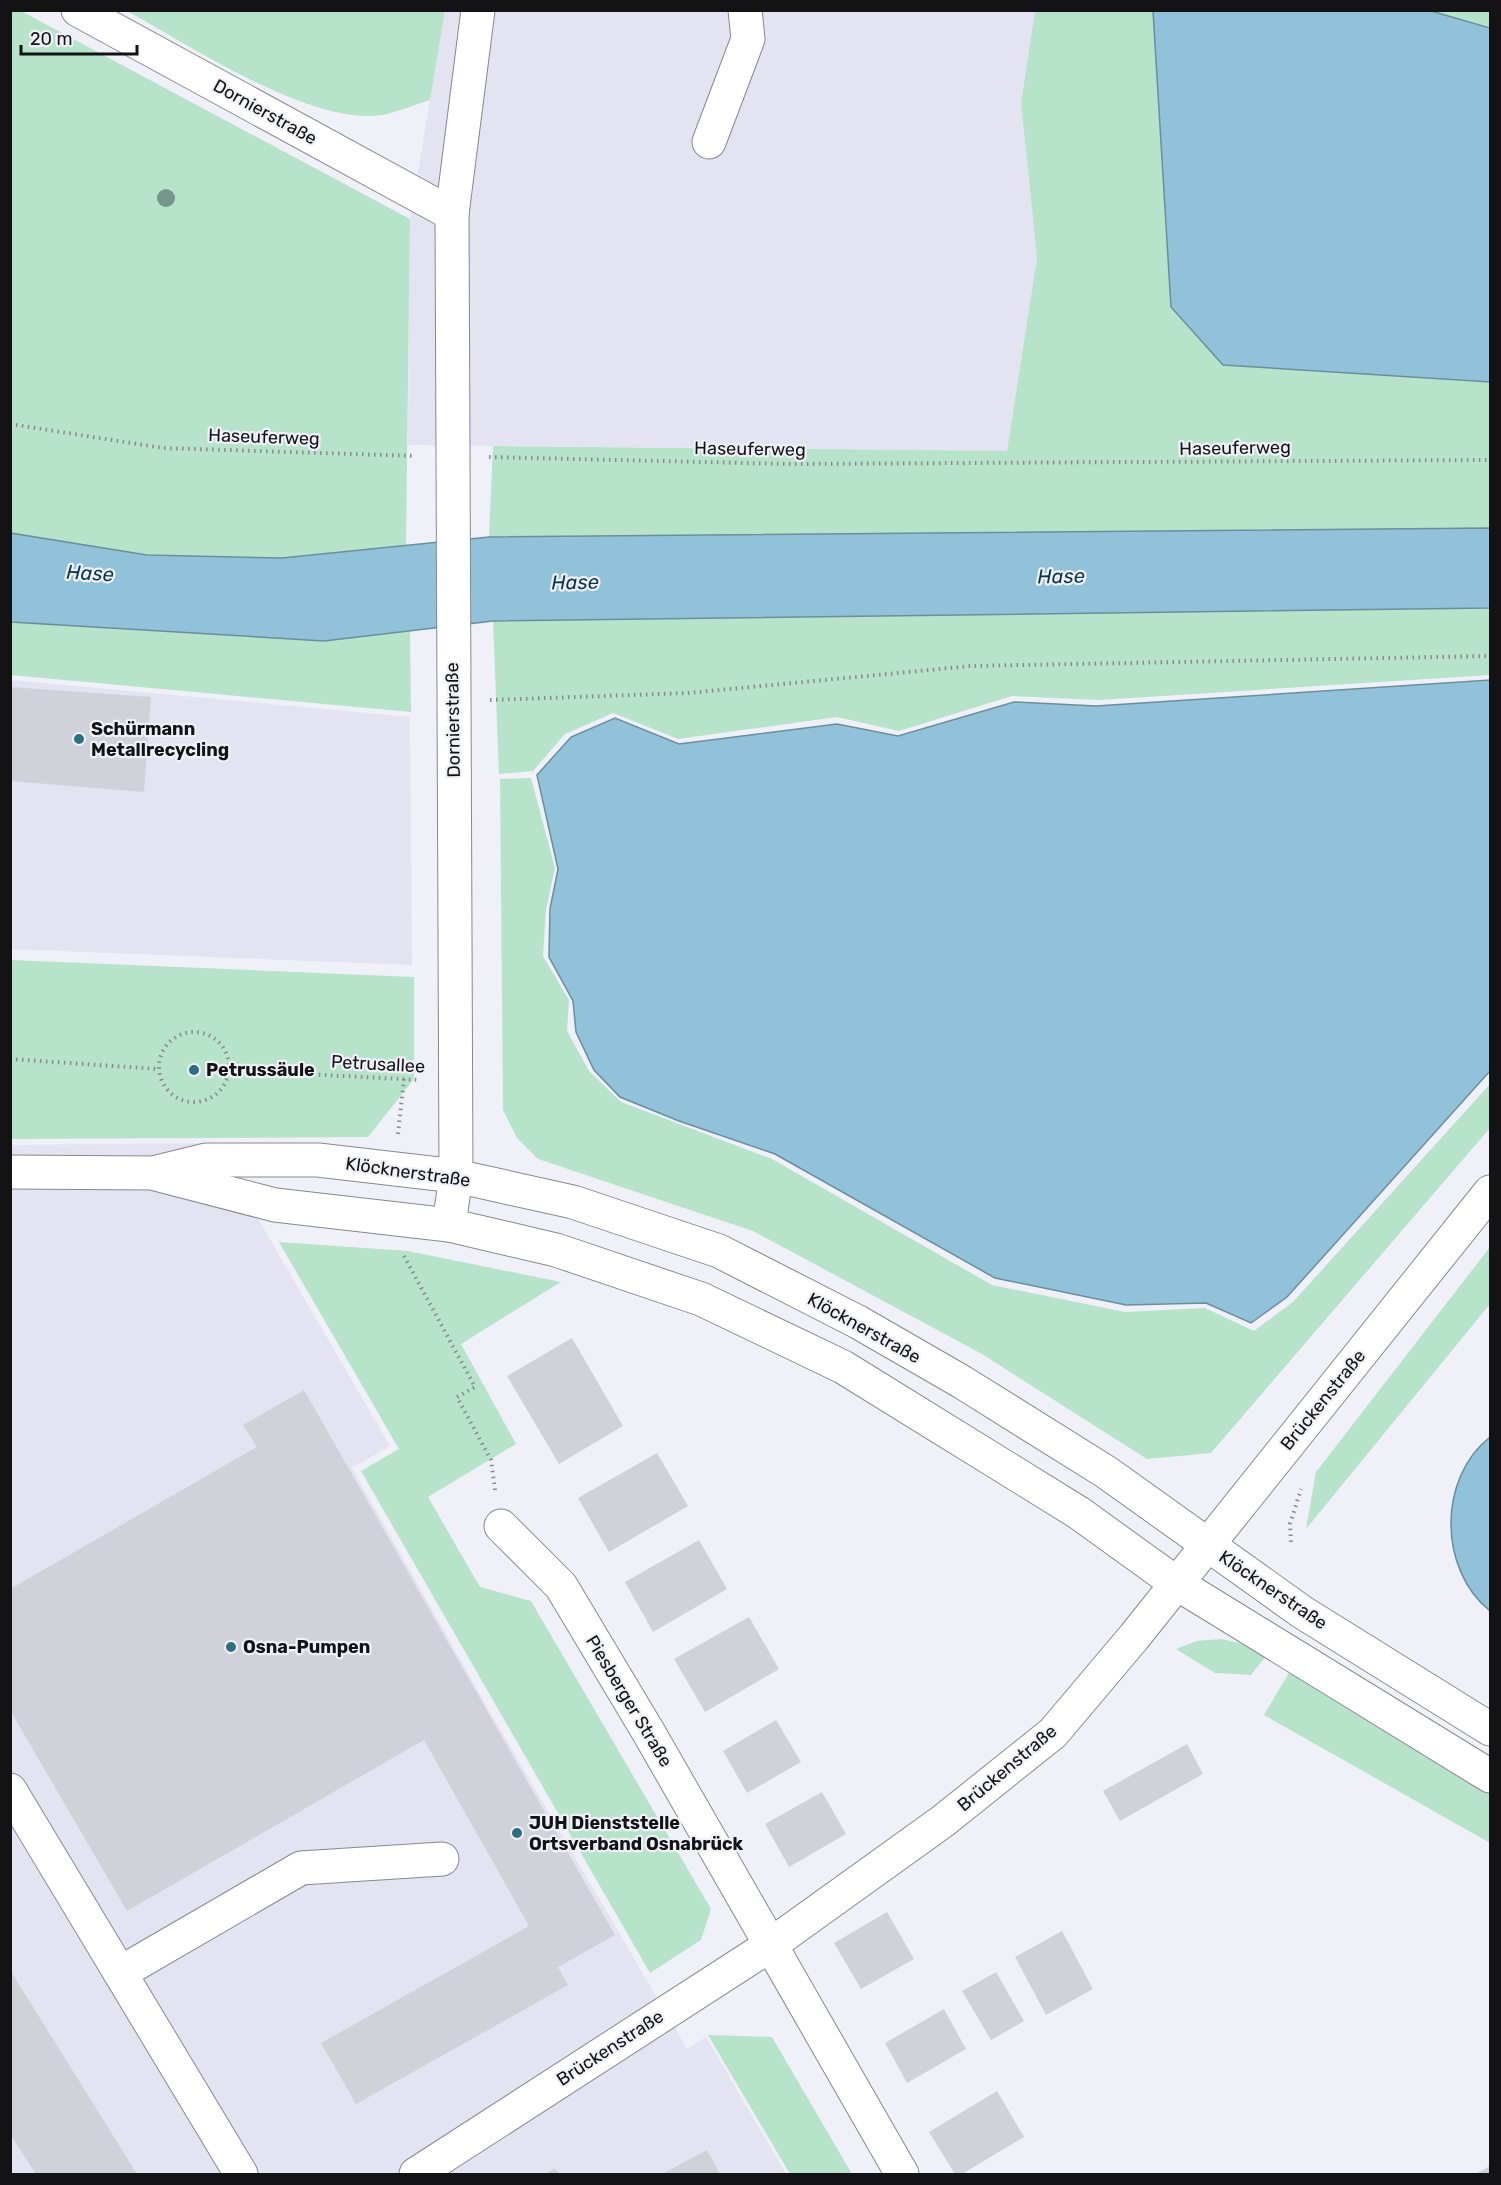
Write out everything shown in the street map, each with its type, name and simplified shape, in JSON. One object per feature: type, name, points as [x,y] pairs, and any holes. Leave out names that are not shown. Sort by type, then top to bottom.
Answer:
[{"type":"street","name":"Dornierstraße","points":[[78,10],[452,214]]},
{"type":"street","name":"Dornierstraße","points":[[449,1225],[456,1176],[456,914],[451,530],[452,214],[478,10]]},
{"type":"street","points":[[709,142],[748,39],[745,10]]},
{"type":"street","name":"Klöcknerstraße","points":[[10,1172],[152,1173],[207,1160],[318,1160],[456,1176],[573,1202],[719,1251],[858,1322],[962,1382],[1106,1472],[1302,1612],[1491,1729]]},
{"type":"street","name":"Klöcknerstraße","points":[[152,1173],[275,1205],[449,1225],[556,1250],[701,1299],[843,1367],[1079,1513],[1176,1583],[1491,1776]]},
{"type":"street","name":"Brückenstraße","points":[[416,2175],[769,1946],[943,1821],[1053,1732],[1491,1192]]},
{"type":"street","name":"Piesberger Straße","points":[[501,1526],[561,1586],[649,1733],[902,2175]]},
{"type":"street","points":[[10,1790],[241,2175]]},
{"type":"street","points":[[120,1973],[301,1868],[442,1859]]},
{"type":"path","name":"Haseuferweg","points":[[10,424],[163,448],[452,457],[789,464],[1491,460]]},
{"type":"path","points":[[453,702],[688,693],[971,666],[1491,656]]},
{"type":"path","points":[[188,1032],[207,1035],[222,1046],[227,1055],[229,1070],[225,1084],[214,1096],[189,1103],[171,1095],[160,1078],[158,1069],[162,1052],[168,1043],[188,1032]]},
{"type":"path","points":[[10,1059],[158,1069]]},
{"type":"path","name":"Petrusallee","points":[[229,1070],[455,1081]]},
{"type":"path","points":[[400,1250],[475,1387],[457,1397],[491,1460],[501,1526]]},
{"type":"shaded area","points":[[445,11],[1035,11],[1021,103],[1037,258],[1007,451],[408,445],[410,219]]},
{"type":"shaded area","points":[[11,680],[410,717],[412,965],[11,949]]},
{"type":"shaded area","points":[[214,1143],[390,1446],[352,1468],[486,1705],[687,2049],[706,2037],[786,2174],[11,2174],[10,1145]]},
{"type":"green space","points":[[10,11],[21,11],[410,219],[406,547],[282,558],[147,555],[11,533]]},
{"type":"green space","points":[[127,11],[445,11],[430,100],[382,115],[353,115],[321,108],[286,96],[251,80]]},
{"type":"green space","points":[[1035,11],[1490,11],[1490,528],[489,537],[493,446],[1007,451],[1037,258],[1021,103]]},
{"type":"green space","points":[[1490,608],[1490,675],[1100,700],[1012,696],[899,731],[837,717],[678,739],[613,713],[565,734],[533,771],[499,774],[493,621]]},
{"type":"green space","points":[[10,622],[324,641],[410,631],[411,712],[11,675]]},
{"type":"green space","points":[[531,778],[555,868],[546,910],[543,956],[569,1000],[567,1031],[589,1071],[621,1102],[772,1159],[992,1285],[1125,1312],[1205,1308],[1254,1331],[1293,1302],[1490,1084],[1490,1128],[1211,1453],[1147,1459],[982,1354],[753,1231],[538,1159],[517,1138],[503,1110],[500,779]]},
{"type":"green space","points":[[11,960],[414,977],[414,1079],[368,1137],[11,1139]]},
{"type":"green space","points":[[279,1242],[408,1251],[561,1282],[461,1344],[516,1444],[428,1497],[480,1587],[531,1601],[711,1909],[701,1940],[650,1973],[361,1471],[399,1449]]},
{"type":"green space","points":[[1490,1247],[1490,1304],[1306,1529],[1316,1472]]},
{"type":"green space","points":[[1221,1639],[1244,1644],[1266,1656],[1251,1675],[1215,1673],[1176,1649],[1197,1641]]},
{"type":"green space","points":[[1290,1671],[1490,1792],[1490,1843],[1264,1715]]},
{"type":"green space","points":[[708,2035],[772,2037],[852,2174],[790,2174]]},
{"type":"water","points":[[1153,11],[1431,11],[1490,28],[1490,382],[1223,365],[1171,307]]},
{"type":"water","name":"Hase","points":[[1490,528],[1490,608],[493,621],[324,641],[11,622],[10,533],[147,555],[282,558],[489,537]]},
{"type":"water","points":[[1490,680],[1490,1071],[1287,1297],[1251,1323],[1206,1303],[1126,1305],[995,1278],[775,1154],[679,1121],[620,1097],[594,1070],[576,1032],[573,1001],[549,957],[550,909],[558,869],[537,775],[571,737],[615,718],[679,744],[837,724],[898,736],[1014,702],[1096,706]]},
{"type":"water","points":[[1490,1437],[1490,1611],[1473,1593],[1461,1572],[1453,1548],[1451,1524],[1453,1499],[1461,1476],[1473,1455]]},
{"type":"building","name":"Schürmann Metallrecycling","points":[[10,687],[151,697],[144,792],[10,781]]},
{"type":"building","points":[[572,1338],[623,1426],[559,1464],[507,1376]]},
{"type":"building","name":"Osna-Pumpen","points":[[304,1390],[615,1935],[558,1967],[568,1985],[356,2104],[321,2043],[529,1926],[424,1740],[127,1911],[10,1710],[10,1589],[257,1447],[243,1425]]},
{"type":"building","points":[[657,1453],[688,1506],[609,1552],[578,1498]]},
{"type":"building","points":[[699,1540],[727,1589],[653,1632],[625,1582]]},
{"type":"building","points":[[749,1617],[779,1669],[705,1712],[674,1659]]},
{"type":"building","points":[[776,1720],[801,1762],[747,1793],[723,1751]]},
{"type":"building","points":[[1187,1744],[1203,1774],[1120,1821],[1103,1791]]},
{"type":"building","points":[[822,1792],[846,1834],[789,1867],[765,1824]]},
{"type":"building","points":[[887,1912],[914,1959],[861,1989],[834,1943]]},
{"type":"building","points":[[1062,1931],[1093,1989],[1046,2015],[1015,1957]]},
{"type":"building","points":[[10,1970],[137,2174],[36,2174],[10,2134]]},
{"type":"building","points":[[996,1972],[1024,2021],[991,2040],[962,1991]]},
{"type":"building","points":[[944,2009],[966,2049],[907,2083],[885,2043]]},
{"type":"building","points":[[997,2091],[1024,2137],[962,2174],[955,2174],[929,2132]]},
{"type":"building","points":[[707,2150],[720,2174],[662,2174]]},
{"type":"building","points":[[1490,2166],[1490,2174],[1475,2174]]},
{"type":"building","points":[[555,2168],[559,2174],[545,2174]]},
{"type":"place","name":"Schürmann Metallrecycling","points":[[79,739]]},
{"type":"place","name":"Petrussäule","points":[[194,1070]]},
{"type":"place","name":"Osna-Pumpen","points":[[231,1647]]},
{"type":"place","name":"JUH Dienststelle Ortsverband Osnabrück","points":[[517,1833]]}]
